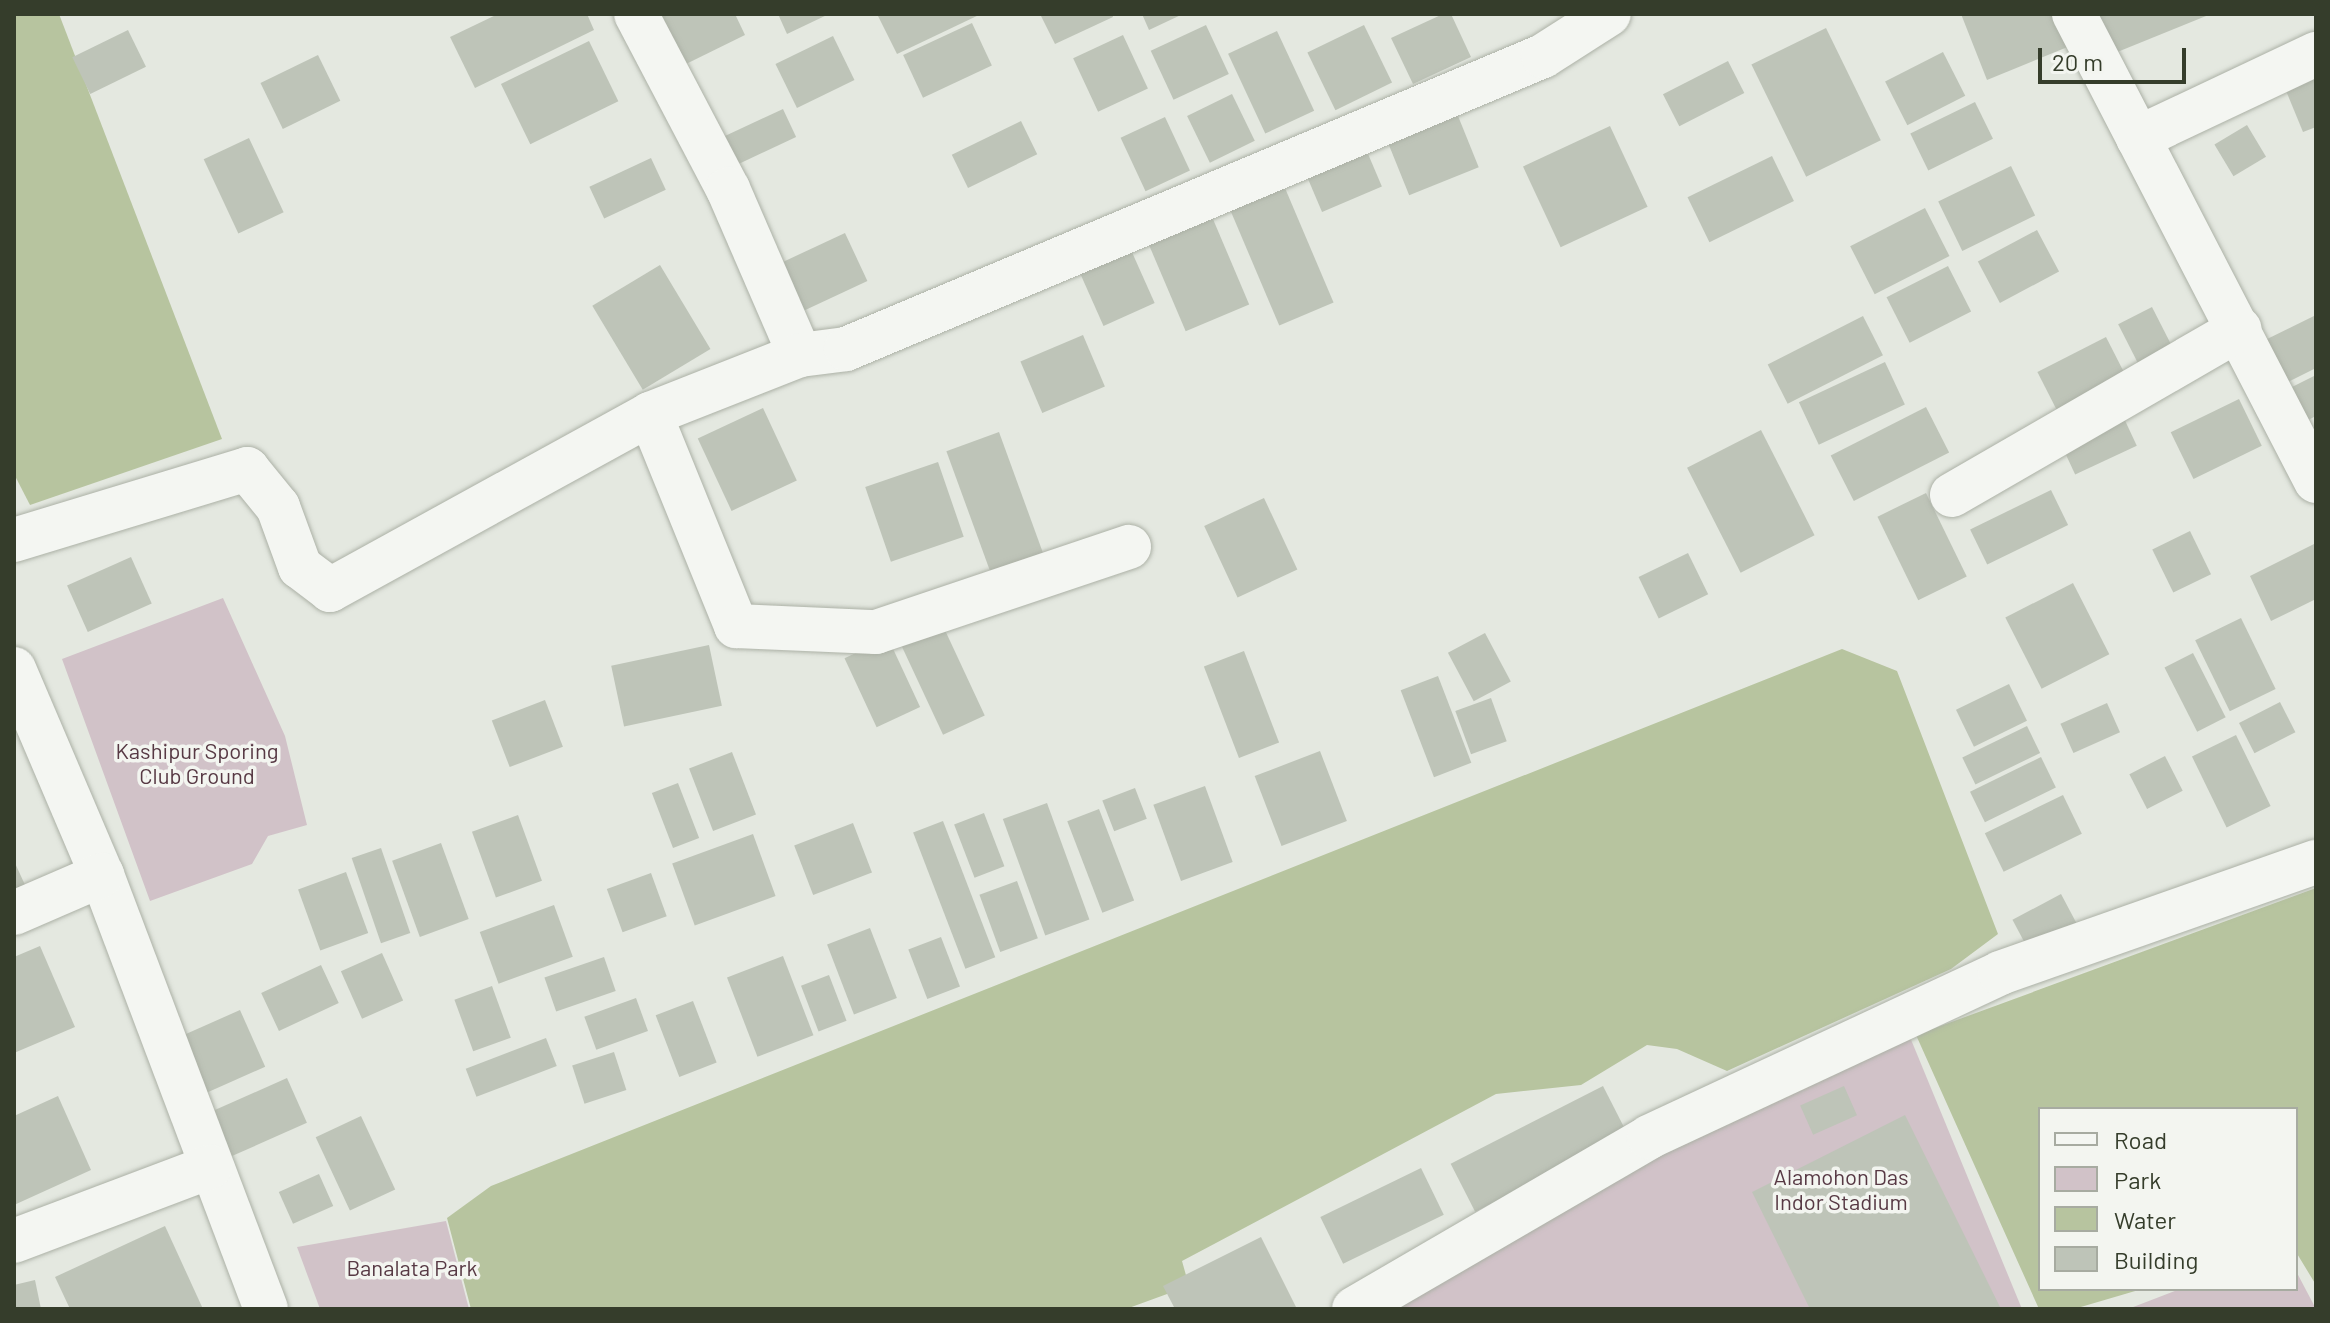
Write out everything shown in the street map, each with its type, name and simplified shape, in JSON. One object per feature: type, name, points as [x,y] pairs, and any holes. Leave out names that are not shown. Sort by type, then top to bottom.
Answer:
[{"type":"street","points":[[636,14],[728,189],[800,355]]},
{"type":"street","points":[[14,540],[247,469],[278,507],[300,567],[330,590],[650,414],[800,355],[846,349],[1528,62],[1609,14]]},
{"type":"street","points":[[2074,14],[2240,329],[2316,481]]},
{"type":"street","points":[[2138,138],[2316,54]]},
{"type":"street","points":[[1952,495],[2240,329]]},
{"type":"street","points":[[650,414],[736,626],[876,632],[1129,547]]},
{"type":"street","points":[[14,669],[102,875],[266,1309]]},
{"type":"street","points":[[1354,1309],[1649,1137],[2000,973],[2316,862]]},
{"type":"street","points":[[14,913],[102,875]]},
{"type":"street","points":[[14,1241],[210,1167]]},
{"type":"green space","name":"Kashipur Sporing Club Ground","points":[[223,598],[285,736],[307,825],[268,836],[252,864],[150,901],[62,659]]},
{"type":"green space","name":"Alamohon Das Indor Stadium","points":[[1905,1025],[2022,1309],[1374,1309]]},
{"type":"green space","name":"Banalata Park","points":[[446,1221],[469,1309],[320,1309],[297,1247]]},
{"type":"green space","points":[[2298,1275],[2316,1309],[2128,1309],[2175,1291],[2298,1291]]},
{"type":"water","points":[[14,14],[59,14],[222,439],[30,505],[14,474]]},
{"type":"water","points":[[1842,649],[1897,671],[1998,934],[1951,969],[1727,1071],[1677,1049],[1647,1045],[1581,1085],[1496,1094],[1182,1261],[1189,1286],[1126,1309],[471,1309],[447,1218],[491,1186]]},
{"type":"water","points":[[2316,888],[2316,1285],[2298,1255],[2298,1107],[2038,1107],[2038,1291],[2135,1291],[2074,1309],[2039,1309],[1916,1035]]},
{"type":"building","points":[[498,14],[587,14],[594,30],[475,88],[450,37]]},
{"type":"building","points":[[661,14],[735,14],[745,35],[686,64]]},
{"type":"building","points":[[778,14],[829,14],[787,34]]},
{"type":"building","points":[[877,14],[981,14],[897,54]]},
{"type":"building","points":[[1040,14],[1112,14],[1113,17],[1055,44]]},
{"type":"building","points":[[1142,14],[1183,14],[1149,30]]},
{"type":"building","points":[[1443,14],[1451,14],[1471,57],[1413,84],[1391,38]]},
{"type":"building","points":[[1961,14],[2057,14],[2070,46],[1987,80]]},
{"type":"building","points":[[2088,14],[2211,14],[2105,57]]},
{"type":"building","points":[[972,23],[992,66],[923,98],[903,55]]},
{"type":"building","points":[[1206,25],[1229,74],[1174,100],[1151,51]]},
{"type":"building","points":[[1364,25],[1392,83],[1335,110],[1307,53]]},
{"type":"building","points":[[1826,28],[1881,140],[1806,177],[1751,64]]},
{"type":"building","points":[[128,30],[146,67],[90,94],[72,57]]},
{"type":"building","points":[[1277,31],[1314,111],[1265,134],[1228,54]]},
{"type":"building","points":[[1123,35],[1148,88],[1098,112],[1073,58]]},
{"type":"building","points":[[833,36],[854,80],[797,108],[775,64]]},
{"type":"building","points":[[589,41],[618,101],[530,144],[501,84]]},
{"type":"building","points":[[1943,52],[1965,96],[1907,125],[1885,82]]},
{"type":"building","points":[[318,55],[340,101],[283,129],[260,83]]},
{"type":"building","points":[[1728,61],[1744,93],[1679,126],[1663,94]]},
{"type":"building","points":[[2316,66],[2316,127],[2303,132],[2282,81]]},
{"type":"building","points":[[1232,94],[1255,141],[1210,163],[1187,116]]},
{"type":"building","points":[[1975,102],[1993,139],[1928,170],[1910,134]]},
{"type":"building","points":[[1454,106],[1479,167],[1409,195],[1384,134]]},
{"type":"building","points":[[783,109],[796,137],[735,165],[722,137]]},
{"type":"building","points":[[1165,117],[1190,170],[1146,191],[1121,138]]},
{"type":"building","points":[[1021,121],[1037,154],[968,188],[952,155]]},
{"type":"building","points":[[2247,125],[2266,157],[2233,176],[2214,145]]},
{"type":"building","points":[[1610,126],[1648,207],[1561,247],[1523,167]]},
{"type":"building","points":[[1360,135],[1382,187],[1322,212],[1300,160]]},
{"type":"building","points":[[249,138],[284,212],[238,233],[204,159]]},
{"type":"building","points":[[1772,156],[1794,201],[1709,242],[1688,197]]},
{"type":"building","points":[[651,158],[666,190],[604,218],[589,187]]},
{"type":"building","points":[[2011,166],[2035,215],[1962,251],[1938,202]]},
{"type":"building","points":[[1282,181],[1334,303],[1279,326],[1228,204]]},
{"type":"building","points":[[1207,205],[1249,304],[1186,331],[1143,232]]},
{"type":"building","points":[[1925,208],[1950,256],[1875,294],[1850,246]]},
{"type":"building","points":[[2037,230],[2059,271],[2000,303],[1978,261]]},
{"type":"building","points":[[845,233],[867,281],[802,311],[780,263]]},
{"type":"building","points":[[1127,241],[1155,303],[1103,326],[1076,264]]},
{"type":"building","points":[[660,265],[710,349],[643,390],[592,306]]},
{"type":"building","points":[[1948,266],[1971,311],[1910,343],[1887,297]]},
{"type":"building","points":[[2152,307],[2173,348],[2139,365],[2118,324]]},
{"type":"building","points":[[2316,315],[2316,368],[2280,386],[2259,343]]},
{"type":"building","points":[[1863,316],[1883,355],[1788,404],[1768,365]]},
{"type":"building","points":[[1083,335],[1105,387],[1042,413],[1020,362]]},
{"type":"building","points":[[2106,337],[2128,380],[2059,415],[2037,372]]},
{"type":"building","points":[[1885,362],[1905,405],[1819,445],[1799,402]]},
{"type":"building","points":[[2316,375],[2316,416],[2294,427],[2278,394]]},
{"type":"building","points":[[2239,399],[2262,446],[2193,479],[2171,432]]},
{"type":"building","points":[[1926,407],[1949,452],[1854,501],[1831,456]]},
{"type":"building","points":[[763,408],[797,481],[732,511],[698,438]]},
{"type":"building","points":[[2122,414],[2137,446],[2075,474],[2060,443]]},
{"type":"building","points":[[1761,430],[1815,535],[1741,573],[1687,468]]},
{"type":"building","points":[[999,432],[1043,554],[991,573],[946,451]]},
{"type":"building","points":[[938,462],[964,537],[891,562],[865,487]]},
{"type":"building","points":[[2051,490],[2068,525],[1987,565],[1970,529]]},
{"type":"building","points":[[1926,493],[1967,577],[1918,600],[1877,517]]},
{"type":"building","points":[[1264,498],[1297,570],[1238,597],[1204,526]]},
{"type":"building","points":[[2190,531],[2211,574],[2173,593],[2152,549]]},
{"type":"building","points":[[2316,543],[2316,599],[2271,621],[2250,576]]},
{"type":"building","points":[[1688,553],[1708,594],[1659,618],[1639,577]]},
{"type":"building","points":[[131,557],[152,604],[88,632],[67,585]]},
{"type":"building","points":[[2073,583],[2109,654],[2042,689],[2005,618]]},
{"type":"building","points":[[937,613],[985,715],[943,735],[895,632]]},
{"type":"building","points":[[2241,618],[2276,689],[2230,711],[2195,640]]},
{"type":"building","points":[[1485,633],[1511,682],[1474,701],[1448,653]]},
{"type":"building","points":[[888,638],[920,707],[877,727],[844,658]]},
{"type":"building","points":[[709,645],[722,706],[624,726],[611,666]]},
{"type":"building","points":[[1244,651],[1279,742],[1239,758],[1204,666]]},
{"type":"building","points":[[2193,653],[2226,717],[2197,732],[2164,668]]},
{"type":"building","points":[[1438,676],[1471,763],[1434,777],[1401,690]]},
{"type":"building","points":[[2009,684],[2027,721],[1974,747],[1956,710]]},
{"type":"building","points":[[1491,698],[1507,741],[1471,754],[1455,711]]},
{"type":"building","points":[[545,700],[563,747],[510,767],[492,720]]},
{"type":"building","points":[[2280,702],[2295,732],[2254,753],[2239,723]]},
{"type":"building","points":[[2107,703],[2120,732],[2073,753],[2060,724]]},
{"type":"building","points":[[2027,726],[2040,753],[1975,785],[1962,758]]},
{"type":"building","points":[[2236,735],[2271,806],[2227,827],[2192,756]]},
{"type":"building","points":[[1320,751],[1347,821],[1282,846],[1255,776]]},
{"type":"building","points":[[732,752],[756,815],[713,831],[689,768]]},
{"type":"building","points":[[2165,756],[2183,791],[2147,809],[2129,774]]},
{"type":"building","points":[[2041,757],[2056,788],[1985,822],[1970,792]]},
{"type":"building","points":[[678,783],[699,838],[673,848],[652,793]]},
{"type":"building","points":[[1205,786],[1233,862],[1181,881],[1153,805]]},
{"type":"building","points":[[1135,788],[1147,819],[1114,831],[1102,801]]},
{"type":"building","points":[[2063,795],[2082,834],[2004,872],[1985,833]]},
{"type":"building","points":[[1047,803],[1089,920],[1045,936],[1003,819]]},
{"type":"building","points":[[1099,809],[1134,900],[1102,913],[1067,821]]},
{"type":"building","points":[[984,813],[1004,866],[975,878],[954,824]]},
{"type":"building","points":[[518,815],[542,881],[496,898],[472,832]]},
{"type":"building","points":[[943,821],[995,957],[965,969],[913,832]]},
{"type":"building","points":[[853,823],[872,872],[813,895],[794,846]]},
{"type":"building","points":[[753,834],[776,896],[695,925],[672,863]]},
{"type":"building","points":[[441,843],[469,919],[420,937],[392,861]]},
{"type":"building","points":[[381,848],[410,933],[381,943],[352,858]]},
{"type":"building","points":[[14,861],[26,887],[14,892]]},
{"type":"building","points":[[346,872],[368,933],[320,951],[298,889]]},
{"type":"building","points":[[651,873],[667,916],[623,932],[607,889]]},
{"type":"building","points":[[1017,881],[1038,938],[1000,952],[979,895]]},
{"type":"building","points":[[2061,894],[2078,926],[2029,952],[2012,920]]},
{"type":"building","points":[[554,905],[573,957],[499,984],[480,932]]},
{"type":"building","points":[[870,928],[897,998],[854,1015],[827,944]]},
{"type":"building","points":[[941,937],[960,986],[927,999],[908,950]]},
{"type":"building","points":[[40,946],[75,1027],[14,1053],[14,957]]},
{"type":"building","points":[[382,953],[403,1001],[362,1019],[341,971]]},
{"type":"building","points":[[783,956],[813,1035],[757,1057],[727,978]]},
{"type":"building","points":[[604,957],[616,991],[556,1012],[544,978]]},
{"type":"building","points":[[321,965],[339,1003],[279,1031],[261,993]]},
{"type":"building","points":[[829,975],[847,1021],[819,1031],[801,986]]},
{"type":"building","points":[[492,986],[511,1038],[473,1051],[454,1000]]},
{"type":"building","points":[[636,998],[648,1031],[596,1050],[584,1017]]},
{"type":"building","points":[[693,1001],[717,1063],[679,1077],[656,1015]]},
{"type":"building","points":[[240,1010],[265,1067],[190,1100],[165,1043]]},
{"type":"building","points":[[546,1038],[557,1066],[476,1097],[466,1069]]},
{"type":"building","points":[[614,1052],[626,1090],[585,1104],[572,1066]]},
{"type":"building","points":[[287,1078],[307,1123],[232,1156],[212,1111]]},
{"type":"building","points":[[1603,1086],[1628,1134],[1475,1212],[1451,1164]]},
{"type":"building","points":[[1844,1086],[1857,1115],[1813,1135],[1800,1106]]},
{"type":"building","points":[[58,1096],[91,1170],[14,1205],[14,1116]]},
{"type":"building","points":[[1905,1115],[2001,1309],[1810,1309],[1752,1192]]},
{"type":"building","points":[[361,1116],[395,1189],[350,1211],[316,1137]]},
{"type":"building","points":[[1421,1168],[1444,1215],[1343,1264],[1320,1217]]},
{"type":"building","points":[[319,1174],[333,1206],[293,1224],[279,1192]]},
{"type":"building","points":[[165,1226],[203,1309],[70,1309],[55,1277]]},
{"type":"building","points":[[1261,1237],[1296,1307],[1175,1309],[1163,1286]]},
{"type":"building","points":[[35,1280],[41,1309],[14,1309],[14,1285]]}]
